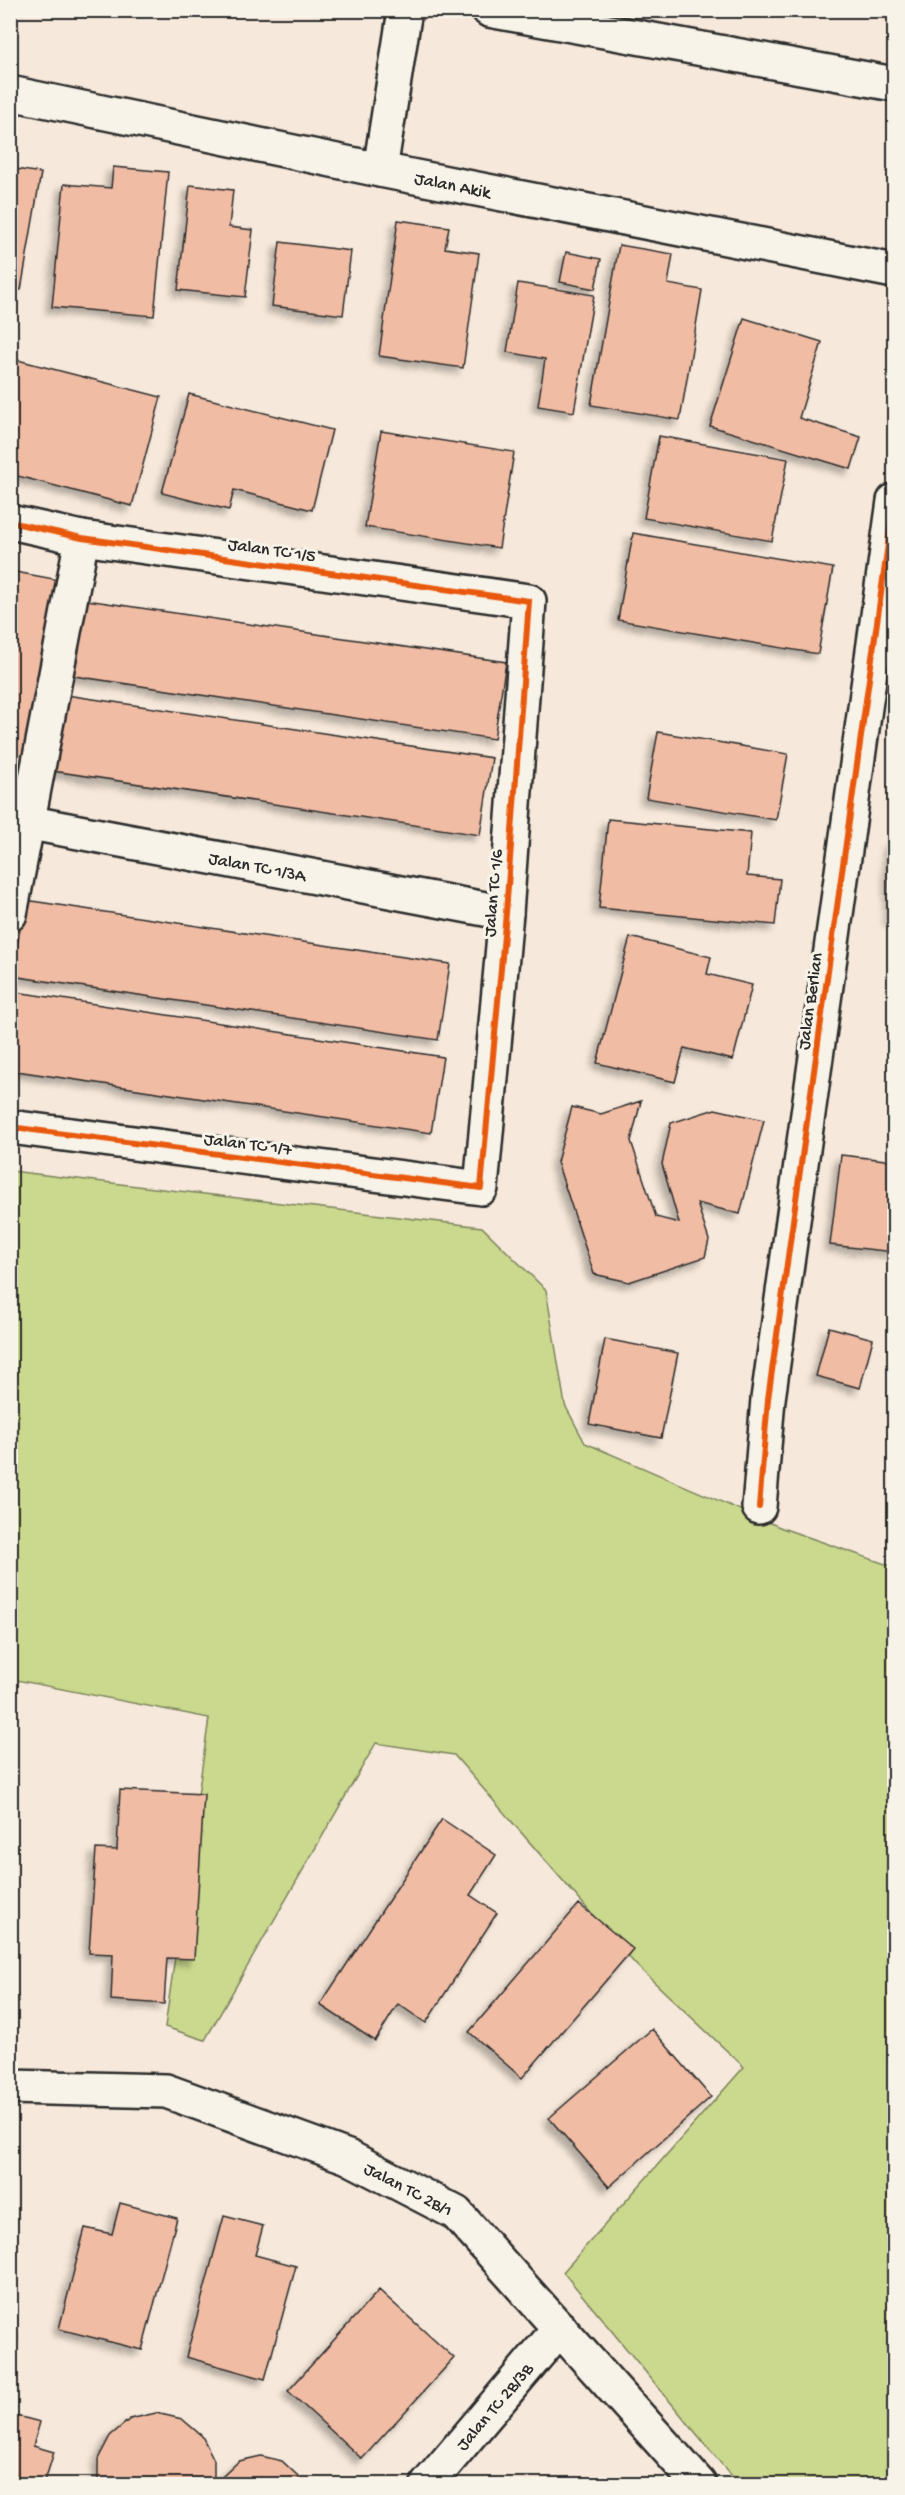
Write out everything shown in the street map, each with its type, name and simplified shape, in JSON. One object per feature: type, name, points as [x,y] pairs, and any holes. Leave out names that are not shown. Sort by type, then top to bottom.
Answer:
[{"type":"street","points":[[380,170],[405,10]]},
{"type":"street","points":[[489,10],[894,84]]},
{"type":"street","name":"Jalan Akik","points":[[10,93],[380,170],[894,271]]},
{"type":"street","name":"Jalan Berlian","points":[[759,1507],[768,1399],[894,501]]},
{"type":"street","name":"Jalan TC 1/5","points":[[10,522],[82,538],[530,601]]},
{"type":"street","points":[[10,914],[19,820],[82,538]]},
{"type":"street","name":"Jalan TC 1/6","points":[[481,1188],[506,912],[530,601]]},
{"type":"street","name":"Jalan TC 1/3A","points":[[19,820],[506,912]]},
{"type":"street","name":"Jalan TC 1/7","points":[[10,1128],[481,1188]]},
{"type":"street","name":"Jalan TC 2B/1","points":[[10,2087],[166,2091],[348,2157],[456,2213],[699,2484]]},
{"type":"street","name":"Jalan TC 2B/3B","points":[[428,2484],[560,2328]]},
{"type":"green space","points":[[11,1171],[482,1227],[546,1290],[565,1405],[585,1443],[782,1528],[894,1567],[894,2484],[738,2484],[563,2272],[744,2067],[636,1965],[454,1755],[376,1743],[205,2040],[165,2027],[209,1718],[11,1679]]},
{"type":"building","points":[[113,167],[168,172],[154,316],[52,307],[64,184],[111,188]]},
{"type":"building","points":[[10,168],[41,173],[21,290],[10,288]]},
{"type":"building","points":[[190,185],[233,190],[229,227],[253,230],[245,297],[178,290]]},
{"type":"building","points":[[398,220],[449,227],[445,248],[479,253],[463,368],[379,356]]},
{"type":"building","points":[[280,242],[351,251],[343,315],[272,306]]},
{"type":"building","points":[[619,245],[673,254],[668,284],[702,290],[680,420],[591,405]]},
{"type":"building","points":[[566,252],[601,259],[595,289],[560,282]]},
{"type":"building","points":[[518,283],[594,295],[574,412],[538,406],[545,359],[507,352]]},
{"type":"building","points":[[744,318],[822,342],[799,418],[861,437],[851,469],[710,426]]},
{"type":"building","points":[[10,358],[161,397],[132,506],[10,474]]},
{"type":"building","points":[[189,394],[332,430],[312,510],[234,490],[229,510],[162,493]]},
{"type":"building","points":[[381,431],[514,452],[499,548],[365,527]]},
{"type":"building","points":[[659,436],[788,459],[772,541],[644,518]]},
{"type":"building","points":[[633,533],[833,568],[818,654],[618,620]]},
{"type":"building","points":[[10,571],[65,581],[27,768],[10,765]]},
{"type":"building","points":[[80,599],[506,662],[494,739],[68,675]]},
{"type":"building","points":[[66,695],[492,758],[480,835],[53,771]]},
{"type":"building","points":[[658,732],[788,754],[776,820],[646,798]]},
{"type":"building","points":[[608,819],[751,833],[747,876],[780,879],[775,925],[599,908]]},
{"type":"building","points":[[894,842],[894,919],[890,920],[889,843]]},
{"type":"building","points":[[25,900],[450,964],[438,1040],[12,976]]},
{"type":"building","points":[[630,937],[711,957],[707,974],[752,985],[733,1060],[684,1048],[675,1082],[597,1063]]},
{"type":"building","points":[[16,992],[443,1057],[431,1133],[10,1070],[10,1030]]},
{"type":"building","points":[[641,1101],[631,1141],[656,1217],[679,1223],[662,1164],[671,1123],[715,1109],[764,1120],[740,1214],[697,1203],[709,1240],[705,1257],[629,1282],[594,1274],[557,1162],[572,1107],[601,1114]]},
{"type":"building","points":[[841,1155],[894,1161],[894,1252],[830,1245]]},
{"type":"building","points":[[829,1327],[873,1339],[860,1388],[816,1376]]},
{"type":"building","points":[[605,1339],[678,1353],[661,1438],[589,1424]]},
{"type":"building","points":[[120,1790],[204,1794],[194,1959],[167,1958],[164,2004],[111,2000],[113,1954],[89,1953],[96,1849],[117,1850]]},
{"type":"building","points":[[442,1819],[496,1855],[470,1895],[497,1913],[426,2023],[398,2004],[375,2041],[320,2005]]},
{"type":"building","points":[[579,1904],[633,1949],[522,2078],[469,2032]]},
{"type":"building","points":[[652,2029],[711,2097],[609,2187],[549,2118]]},
{"type":"building","points":[[120,2203],[177,2218],[142,2350],[59,2329],[85,2228],[112,2234]]},
{"type":"building","points":[[11,2208],[18,2341],[10,2341]]},
{"type":"building","points":[[224,2216],[263,2226],[255,2255],[296,2266],[265,2379],[186,2357]]},
{"type":"building","points":[[379,2290],[454,2358],[362,2459],[288,2391]]},
{"type":"building","points":[[156,2413],[182,2419],[202,2436],[214,2460],[214,2484],[98,2484],[98,2459],[110,2436],[130,2419]]},
{"type":"building","points":[[10,2414],[40,2422],[33,2446],[54,2452],[44,2484],[10,2484]]},
{"type":"building","points":[[261,2456],[282,2461],[298,2476],[301,2484],[219,2484],[223,2476],[239,2461]]},
{"type":"cycle path","points":[[759,1507],[768,1399],[894,501]]},
{"type":"cycle path","points":[[10,522],[82,538],[529,601],[506,913],[481,1188],[10,1127]]}]
